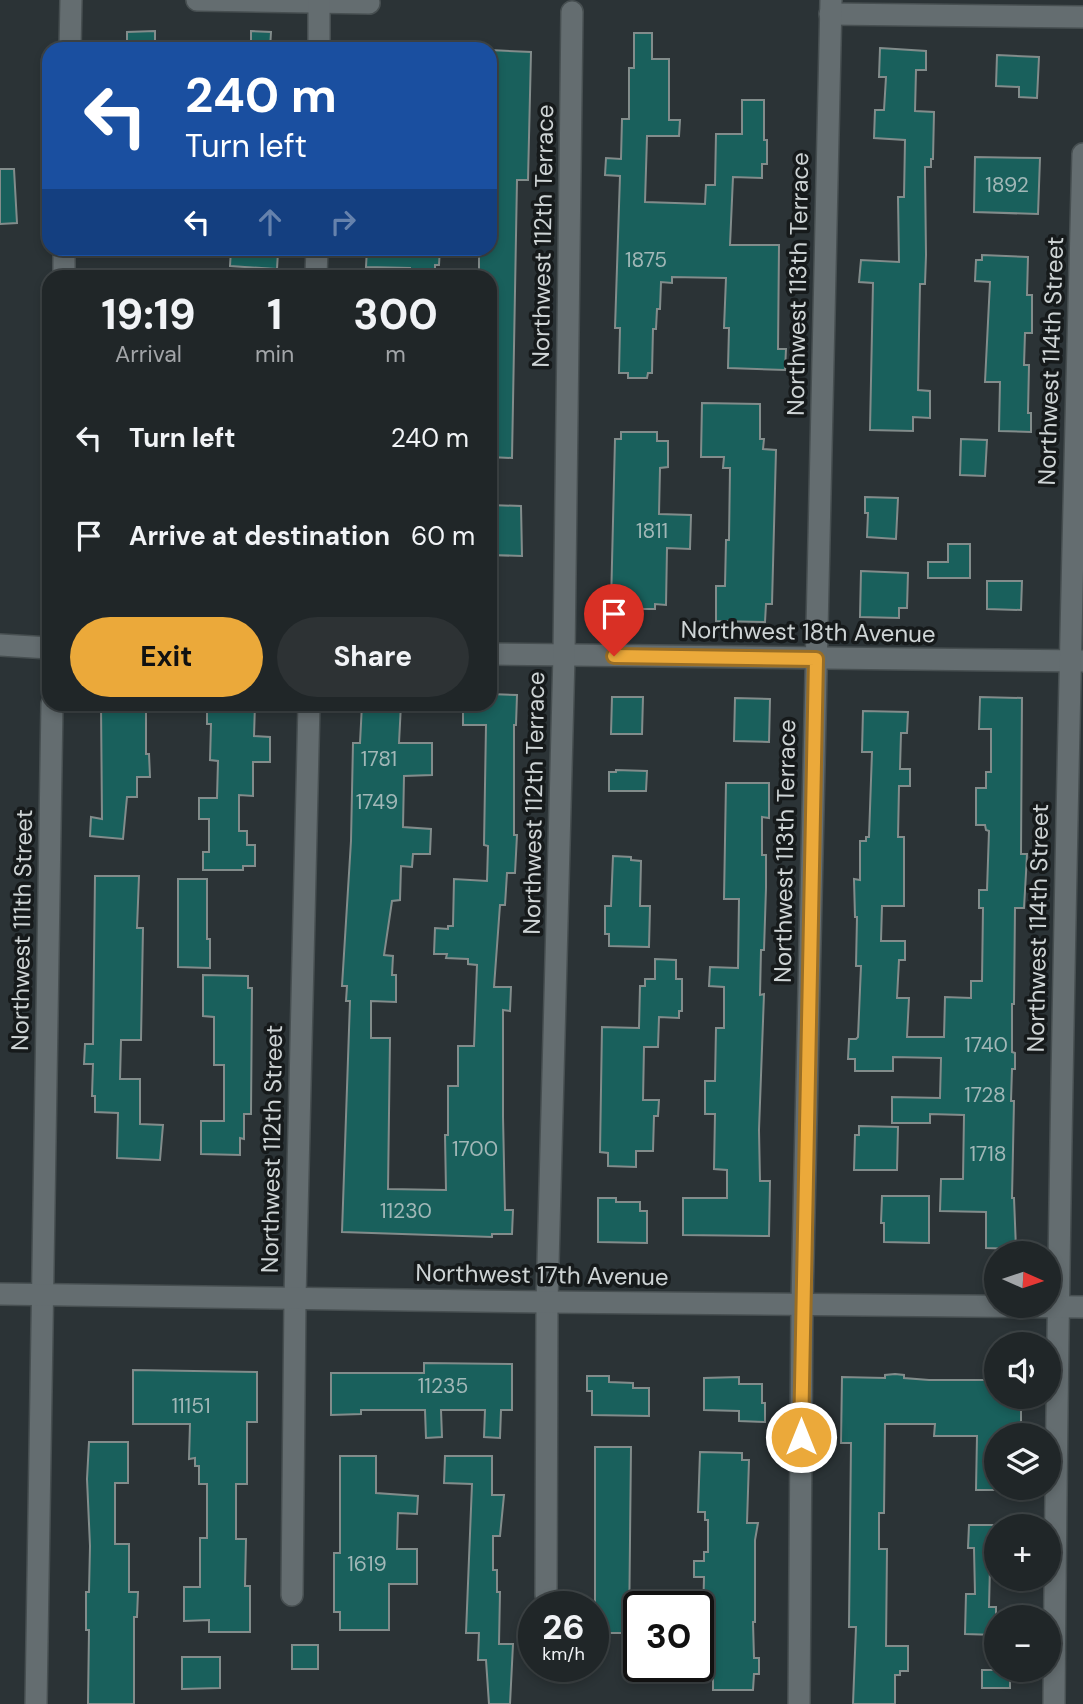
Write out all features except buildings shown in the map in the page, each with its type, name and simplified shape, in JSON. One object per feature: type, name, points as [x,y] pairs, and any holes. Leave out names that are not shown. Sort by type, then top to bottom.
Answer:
[{"type":"street","points":[[70,42],[71,0]]},
{"type":"street","points":[[197,0],[369,3]]},
{"type":"street","points":[[319,3],[319,42]]},
{"type":"street","points":[[830,7],[1083,17]]},
{"type":"street","name":"Northwest 113th Terrace","points":[[799,1704],[802,1304],[830,7]]},
{"type":"street","name":"Northwest 112th Terrace","points":[[546,1591],[547,1302],[564,655],[572,12]]},
{"type":"street","name":"Northwest 114th Street","points":[[1059,1241],[1076,661],[1083,154]]},
{"type":"street","points":[[0,645],[42,648]]},
{"type":"street","name":"Northwest 18th Avenue","points":[[497,654],[1076,661]]},
{"type":"street","name":"Northwest 111th Street","points":[[36,1704],[52,711]]},
{"type":"street","name":"Northwest 112th Street","points":[[292,1595],[295,1298],[309,711]]},
{"type":"street","name":"Northwest 17th Avenue","points":[[0,1294],[984,1305]]},
{"type":"street","name":"Northwest 17th Avenue","points":[[1061,1306],[1083,1307]]},
{"type":"street","name":"Northwest 114th Street","points":[[1054,1704],[1057,1318]]},
{"type":"route","points":[[614,656],[816,659],[801,1437]]}]
